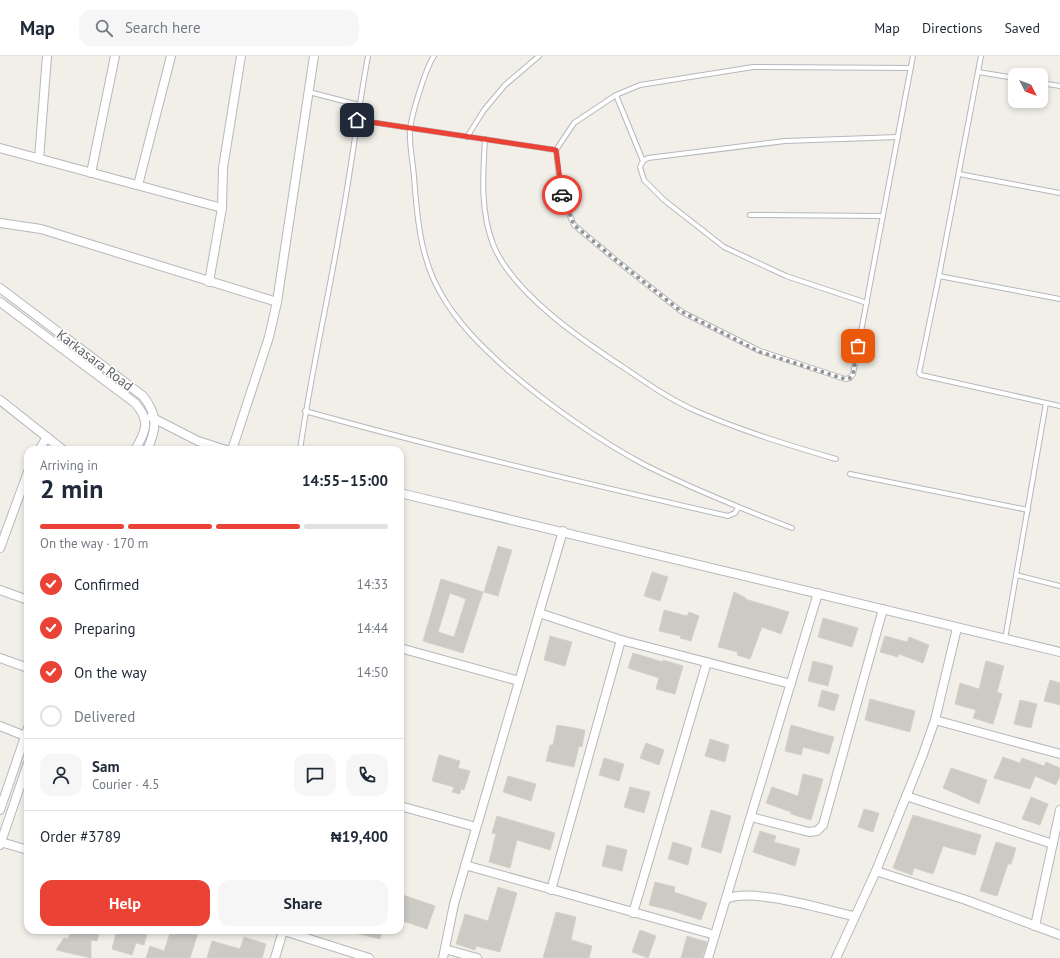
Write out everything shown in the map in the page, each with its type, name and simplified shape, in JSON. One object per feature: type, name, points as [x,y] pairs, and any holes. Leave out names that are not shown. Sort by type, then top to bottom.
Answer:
[{"type":"street","points":[[39,159],[47,56]]},
{"type":"street","points":[[91,173],[115,56]]},
{"type":"street","points":[[138,185],[171,56]]},
{"type":"street","points":[[209,282],[222,208],[223,168],[242,56]]},
{"type":"street","points":[[233,446],[269,337],[277,302],[314,56]]},
{"type":"street","points":[[0,148],[222,208]]},
{"type":"street","points":[[0,223],[41,229],[277,302]]},
{"type":"street","name":"Karkasara Road","points":[[0,288],[143,396],[150,406],[154,418],[153,438],[148,446]]},
{"type":"street","points":[[1,304],[9,295]]},
{"type":"street","name":"Karkasara Road","points":[[1,304],[135,403],[143,413]]},
{"type":"street","points":[[0,400],[58,446]]},
{"type":"street","points":[[143,413],[198,441],[214,446]]},
{"type":"street","points":[[137,446],[143,435],[145,427],[143,413]]},
{"type":"street","points":[[42,446],[47,438]]},
{"type":"street","points":[[0,548],[24,483]]},
{"type":"street","points":[[404,494],[563,531],[1060,652]]},
{"type":"street","points":[[443,958],[454,904],[563,531]]},
{"type":"street","points":[[0,590],[24,599]]},
{"type":"street","points":[[708,958],[818,593]]},
{"type":"street","points":[[751,817],[809,832],[817,831],[823,825],[883,609]]},
{"type":"street","points":[[539,614],[621,640],[791,684]]},
{"type":"street","points":[[836,958],[876,871],[935,720],[957,628]]},
{"type":"street","points":[[551,890],[621,640]]},
{"type":"street","points":[[404,649],[519,681]]},
{"type":"street","points":[[0,658],[24,667]]},
{"type":"street","points":[[633,913],[707,662]]},
{"type":"street","points":[[935,720],[1060,754]]},
{"type":"street","points":[[0,726],[24,731]]},
{"type":"street","points":[[0,810],[24,741]]},
{"type":"street","points":[[24,775],[1,843],[24,849]]},
{"type":"street","points":[[906,796],[1053,844]]},
{"type":"street","points":[[404,807],[476,827]]},
{"type":"street","points":[[1035,926],[1060,810]]},
{"type":"street","points":[[465,865],[715,935]]},
{"type":"street","points":[[876,871],[966,900],[1060,936]]},
{"type":"street","points":[[726,899],[739,895],[765,897],[854,916]]},
{"type":"street","points":[[275,958],[281,934]]},
{"type":"street","points":[[294,934],[369,958]]},
{"type":"street","points":[[445,949],[477,958]]},
{"type":"lane","points":[[301,446],[343,216],[359,105],[368,56]]},
{"type":"lane","points":[[434,56],[429,63],[422,84],[410,129],[417,218],[426,259],[439,291],[454,313],[471,335],[528,388],[582,426],[645,464],[738,508],[792,528]]},
{"type":"lane","points":[[467,137],[484,110],[505,85],[539,56]]},
{"type":"lane","points":[[911,68],[753,67],[640,85],[616,95],[574,123],[556,150],[561,195],[574,225],[682,312],[760,352],[845,379],[850,378],[853,374],[867,303],[911,68],[913,56]]},
{"type":"lane","points":[[981,56],[919,373],[921,375],[1060,406]]},
{"type":"lane","points":[[978,72],[1008,77]]},
{"type":"lane","points":[[1048,84],[1060,86]]},
{"type":"lane","points":[[309,92],[359,105]]},
{"type":"lane","points":[[616,95],[643,161]]},
{"type":"lane","points":[[357,120],[556,150]]},
{"type":"lane","points":[[867,303],[786,276],[713,240],[664,200],[644,180],[640,167],[643,161],[648,158],[785,141],[898,136]]},
{"type":"lane","points":[[485,139],[482,190],[485,216],[493,244],[508,271],[553,318],[602,354],[650,385],[694,410],[754,435],[836,459]]},
{"type":"lane","points":[[959,174],[1060,193]]},
{"type":"lane","points":[[750,215],[883,216]]},
{"type":"lane","points":[[939,276],[1060,299]]},
{"type":"lane","points":[[1005,639],[1046,403]]},
{"type":"lane","points":[[306,411],[580,482],[728,516],[735,513],[738,508]]},
{"type":"lane","points":[[850,474],[1028,510]]},
{"type":"lane","points":[[1016,576],[1060,586]]},
{"type":"building","points":[[498,546],[512,550],[498,596],[484,592]]},
{"type":"building","points":[[652,572],[668,577],[660,601],[644,596]]},
{"type":"building","points":[[441,579],[483,592],[463,653],[423,641]],"holes":[[[450,593],[466,599],[454,637],[438,632]]]},
{"type":"building","points":[[734,592],[746,598],[745,599],[789,612],[781,634],[762,627],[750,659],[737,655],[738,652],[718,647]]},
{"type":"building","points":[[664,610],[687,616],[689,612],[699,616],[691,641],[680,638],[681,636],[659,631]]},
{"type":"building","points":[[823,618],[858,628],[852,647],[818,637]]},
{"type":"building","points":[[550,636],[572,642],[565,666],[544,660]]},
{"type":"building","points":[[885,636],[907,642],[909,637],[929,645],[923,663],[899,654],[898,657],[880,652]]},
{"type":"building","points":[[633,653],[683,666],[675,694],[656,689],[659,678],[628,668]]},
{"type":"building","points":[[813,661],[833,666],[828,686],[808,681]]},
{"type":"building","points":[[986,661],[1004,666],[997,692],[1002,694],[993,724],[973,718],[976,710],[955,704],[960,683],[979,689]]},
{"type":"building","points":[[1050,680],[1060,683],[1060,705],[1044,701]]},
{"type":"building","points":[[822,690],[839,695],[834,711],[818,706]]},
{"type":"building","points":[[870,699],[915,711],[910,732],[865,720]]},
{"type":"building","points":[[1020,700],[1037,704],[1031,728],[1014,724]]},
{"type":"building","points":[[557,725],[585,730],[582,747],[579,746],[574,767],[546,761],[550,745],[553,745]]},
{"type":"building","points":[[791,725],[834,737],[829,754],[803,747],[801,755],[785,751]]},
{"type":"building","points":[[710,739],[729,745],[725,762],[705,756]]},
{"type":"building","points":[[646,743],[664,750],[659,765],[640,758]]},
{"type":"building","points":[[439,755],[460,761],[458,768],[470,771],[464,790],[461,789],[460,794],[452,792],[454,787],[432,781]]},
{"type":"building","points":[[1003,757],[1020,763],[1022,758],[1044,766],[1046,762],[1060,768],[1060,776],[1056,785],[1035,776],[1030,789],[994,778]]},
{"type":"building","points":[[604,758],[624,764],[619,781],[599,775]]},
{"type":"building","points":[[951,768],[987,780],[979,804],[943,788]]},
{"type":"building","points":[[803,774],[823,779],[811,820],[791,814],[791,812],[766,803],[772,787],[798,796]]},
{"type":"building","points":[[508,776],[536,784],[531,801],[503,792]]},
{"type":"building","points":[[630,787],[650,792],[644,813],[624,807]]},
{"type":"building","points":[[1031,797],[1048,804],[1040,825],[1022,819]]},
{"type":"building","points":[[864,809],[879,813],[873,832],[858,827]]},
{"type":"building","points":[[711,810],[731,816],[721,853],[701,847]]},
{"type":"building","points":[[913,815],[981,835],[975,855],[943,846],[933,874],[914,868],[912,875],[893,868]]},
{"type":"building","points":[[497,816],[555,833],[550,850],[517,840],[510,868],[489,862],[496,834],[492,833]]},
{"type":"building","points":[[760,831],[776,836],[774,842],[800,849],[795,866],[753,852]]},
{"type":"building","points":[[673,842],[692,848],[688,865],[668,859]]},
{"type":"building","points":[[996,842],[1016,848],[1011,864],[1008,864],[997,896],[980,891]]},
{"type":"building","points":[[607,845],[627,850],[622,871],[602,866]]},
{"type":"building","points":[[655,882],[675,887],[674,892],[707,903],[701,920],[649,905]]},
{"type":"building","points":[[498,887],[517,893],[500,952],[476,946],[475,950],[456,944],[465,914],[488,921]]},
{"type":"building","points":[[404,895],[435,906],[427,929],[404,921]]},
{"type":"building","points":[[556,912],[576,917],[571,940],[592,946],[589,958],[543,958]]},
{"type":"building","points":[[640,930],[656,936],[648,958],[632,952]]},
{"type":"building","points":[[70,934],[99,934],[97,941],[91,940],[91,958],[56,950],[64,938],[68,939]]},
{"type":"building","points":[[116,934],[147,934],[144,945],[136,943],[132,955],[112,949]]},
{"type":"building","points":[[170,934],[198,934],[190,958],[146,958],[150,946],[164,951]]},
{"type":"building","points":[[359,934],[382,934],[380,939]]},
{"type":"building","points":[[687,936],[707,942],[702,958],[681,958]]},
{"type":"building","points":[[244,937],[266,944],[262,958],[207,958],[212,941],[240,949]]},
{"type":"way so far","points":[[562,195],[574,225],[616,260],[682,312],[760,352],[845,379],[850,378],[853,374],[858,346]]},
{"type":"route","points":[[357,120],[556,150],[562,195]]}]
